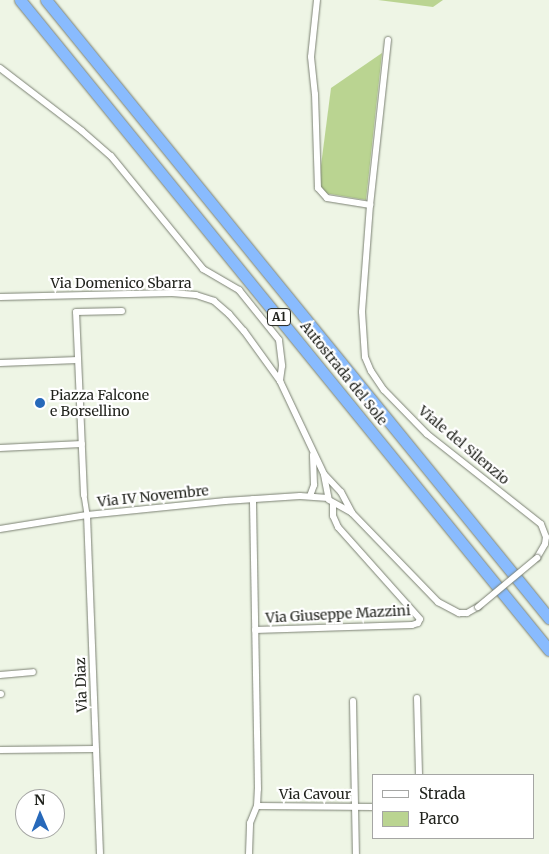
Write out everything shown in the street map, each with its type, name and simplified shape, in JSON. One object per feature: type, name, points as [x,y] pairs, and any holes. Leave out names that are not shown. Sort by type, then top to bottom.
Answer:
[{"type":"highway","name":"Autostrada del Sole","points":[[20,0],[549,651]]},
{"type":"highway","name":"Autostrada del Sole","points":[[46,0],[549,618]]},
{"type":"street","points":[[317,0],[311,57],[315,94],[318,188],[327,198],[370,205]]},
{"type":"street","name":"Viale del Silenzio","points":[[339,492],[352,512],[438,602],[459,613],[467,613],[478,607],[537,558],[546,544],[546,537],[541,524],[427,434],[384,390],[371,370],[362,343],[362,312],[370,205],[388,40]]},
{"type":"street","points":[[0,68],[82,130],[111,156],[203,269],[239,290],[279,340],[282,366],[280,381]]},
{"type":"street","name":"Via Domenico Sbarra","points":[[0,297],[172,293],[196,295],[214,301],[229,314],[280,381],[324,474],[331,500]]},
{"type":"street","points":[[87,515],[84,496],[76,312],[122,311]]},
{"type":"street","points":[[0,363],[78,360]]},
{"type":"street","points":[[0,448],[82,444]]},
{"type":"street","points":[[310,496],[315,476],[313,450]]},
{"type":"street","name":"Via Domenico Sbarra","points":[[324,474],[339,492]]},
{"type":"street","points":[[330,490],[339,492],[339,501],[331,500],[330,490]]},
{"type":"street","name":"Via IV Novembre","points":[[0,528],[87,515],[253,499],[310,496],[331,500]]},
{"type":"street","name":"Via Giuseppe Mazzini","points":[[250,854],[250,823],[257,806],[253,499]]},
{"type":"street","name":"Viale del Silenzio","points":[[331,500],[352,512]]},
{"type":"street","name":"Via Giuseppe Mazzini","points":[[256,630],[412,625],[420,619],[338,527],[333,516],[331,500]]},
{"type":"street","name":"Via Diaz","points":[[87,515],[100,854]]},
{"type":"street","points":[[0,675],[33,672]]},
{"type":"street","points":[[417,698],[419,774]]},
{"type":"street","points":[[353,701],[356,854]]},
{"type":"street","points":[[0,750],[95,749]]},
{"type":"street","name":"Via Cavour","points":[[257,806],[372,806]]},
{"type":"green space","points":[[378,0],[443,0],[433,7]]},
{"type":"green space","points":[[382,53],[366,200],[324,193],[319,181],[331,88]]},
{"type":"place","name":"Piazza Falcone e Borsellino","points":[[40,403]]}]
